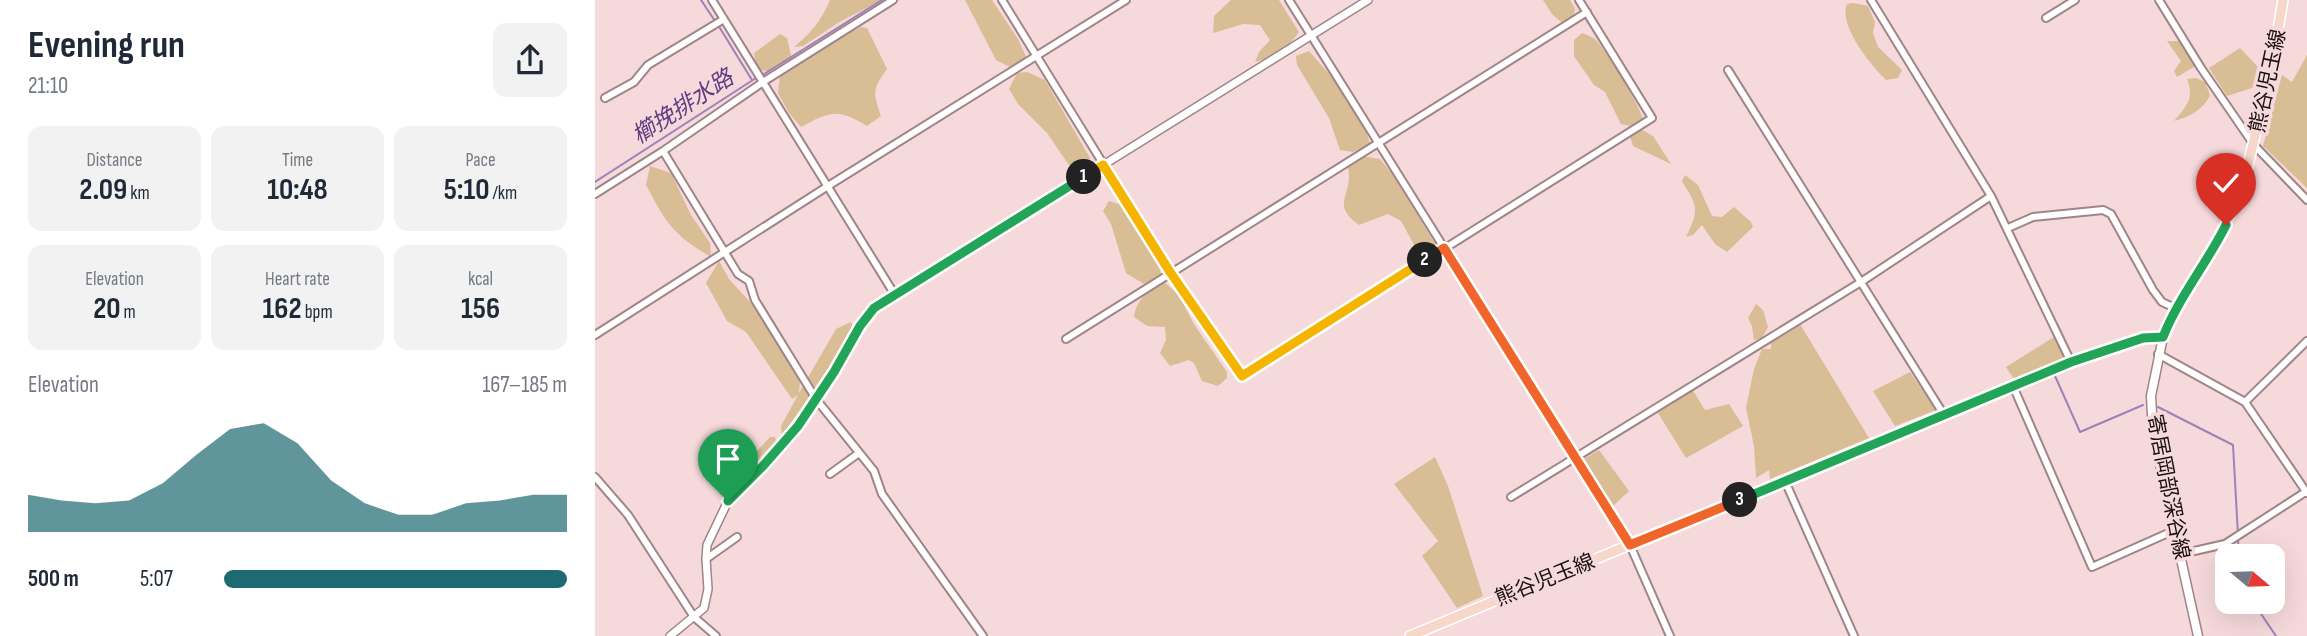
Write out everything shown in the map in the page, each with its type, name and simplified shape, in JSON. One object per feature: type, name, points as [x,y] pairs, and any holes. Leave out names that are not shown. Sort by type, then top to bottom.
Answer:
[{"type":"main road","name":"熊谷児玉線","points":[[1410,636],[2071,362],[2143,338],[2163,337],[2175,308],[2214,248],[2244,182],[2278,38],[2284,0]]},
{"type":"main road","name":"寄居岡部深谷線","points":[[2163,337],[2151,396],[2153,433],[2198,636]]},
{"type":"street","points":[[712,0],[895,295]]},
{"type":"street","points":[[595,194],[763,82],[893,0]]},
{"type":"street","points":[[1002,0],[1170,272],[1242,376],[1652,118],[1579,0]]},
{"type":"street","points":[[595,335],[1126,0]]},
{"type":"street","points":[[1289,0],[1630,545],[1670,636]]},
{"type":"street","points":[[670,636],[699,613],[706,602],[707,545],[728,501],[786,441],[816,399],[869,313],[1368,0]]},
{"type":"street","points":[[1871,0],[1991,195],[2071,362]]},
{"type":"street","points":[[2046,18],[2075,0]]},
{"type":"street","points":[[2159,0],[2201,68],[2254,145],[2307,200]]},
{"type":"street","points":[[1066,339],[1587,12]]},
{"type":"street","points":[[604,98],[634,82],[648,65],[724,19]]},
{"type":"street","points":[[1728,70],[1944,415]]},
{"type":"street","points":[[663,151],[738,274],[749,281],[755,300],[816,399],[874,471],[882,494],[983,636]]},
{"type":"street","points":[[1511,497],[1861,282],[1991,195]]},
{"type":"street","points":[[2008,228],[2033,217],[2103,209],[2111,214],[2153,290],[2162,302],[2175,308]]},
{"type":"street","points":[[2245,402],[2307,341]]},
{"type":"street","points":[[2158,354],[2245,402],[2307,492],[2225,544],[2181,554]]},
{"type":"street","points":[[2013,386],[2092,567],[2175,530]]},
{"type":"street","points":[[829,474],[859,453]]},
{"type":"street","points":[[595,477],[628,515],[694,617],[716,636]]},
{"type":"street","points":[[1785,481],[1854,636]]},
{"type":"street","points":[[706,559],[737,537]]},
{"type":"shaded area","points":[[830,0],[883,0],[841,21],[803,46],[794,47],[815,26]]},
{"type":"shaded area","points":[[965,0],[992,0],[1018,39],[1028,61],[1012,68],[996,60]]},
{"type":"shaded area","points":[[1231,0],[1279,0],[1299,32],[1280,52],[1255,62],[1259,52],[1270,40],[1260,25],[1243,24],[1213,33],[1214,16]]},
{"type":"shaded area","points":[[1543,0],[1570,0],[1575,9],[1573,17],[1561,22]]},
{"type":"shaded area","points":[[1847,4],[1868,6],[1875,22],[1873,33],[1878,47],[1902,70],[1898,78],[1886,80],[1857,45],[1845,13]]},
{"type":"shaded area","points":[[861,27],[867,28],[887,69],[875,91],[881,116],[867,126],[849,116],[834,114],[801,127],[778,93],[780,74]]},
{"type":"shaded area","points":[[1582,33],[1590,36],[1602,47],[1643,120],[1631,126],[1621,124],[1605,92],[1594,85],[1574,56],[1574,40]]},
{"type":"shaded area","points":[[780,34],[787,38],[791,56],[769,72],[757,69],[754,53]]},
{"type":"shaded area","points":[[2167,41],[2181,41],[2194,61],[2194,67],[2177,77],[2174,71],[2181,61]]},
{"type":"shaded area","points":[[2240,48],[2262,71],[2258,86],[2227,96],[2209,68]]},
{"type":"shaded area","points":[[1309,51],[1353,106],[1370,144],[1353,152],[1340,150],[1329,118],[1297,65],[1296,56]]},
{"type":"shaded area","points":[[2307,55],[2307,188],[2263,146],[2282,75],[2292,82]]},
{"type":"shaded area","points":[[1027,72],[1045,80],[1090,158],[1089,165],[1073,171],[1047,133],[1018,104],[1009,89],[1017,73]]},
{"type":"shaded area","points":[[2196,78],[2205,82],[2210,95],[2208,100],[2195,112],[2174,121],[2190,97],[2187,79]]},
{"type":"shaded area","points":[[1641,129],[1653,136],[1671,164],[1633,146],[1630,136]]},
{"type":"shaded area","points":[[1362,156],[1380,159],[1393,175],[1436,245],[1427,254],[1418,252],[1401,221],[1388,214],[1359,225],[1345,211],[1348,167],[1354,159]]},
{"type":"shaded area","points":[[650,166],[671,173],[691,215],[710,243],[711,257],[687,242],[666,219],[646,185]]},
{"type":"shaded area","points":[[1685,175],[1698,185],[1712,216],[1722,217],[1734,207],[1751,222],[1753,227],[1727,252],[1715,244],[1702,225],[1693,235],[1686,237],[1695,208],[1682,181]]},
{"type":"shaded area","points":[[1109,201],[1122,205],[1159,266],[1161,273],[1158,279],[1144,284],[1126,273],[1111,224],[1103,211]]},
{"type":"shaded area","points":[[719,261],[729,279],[764,317],[800,381],[799,393],[836,329],[851,322],[854,329],[824,377],[782,435],[781,426],[798,395],[792,399],[746,332],[727,321],[706,283]]},
{"type":"shaded area","points":[[1164,282],[1178,294],[1195,326],[1227,372],[1227,378],[1218,386],[1202,381],[1194,363],[1189,360],[1170,366],[1160,353],[1166,340],[1165,327],[1147,326],[1134,317],[1144,296]]},
{"type":"shaded area","points":[[1756,304],[1763,310],[1768,327],[1762,338],[1754,340],[1748,318]]},
{"type":"shaded area","points":[[1800,324],[1869,438],[1770,479],[1769,470],[1756,478],[1754,446],[1746,408],[1754,369],[1762,349],[1771,349],[1771,340]]},
{"type":"shaded area","points":[[2054,337],[2065,358],[2014,379],[2006,367]]},
{"type":"shaded area","points":[[1910,372],[1936,410],[1895,426],[1873,391]]},
{"type":"shaded area","points":[[1692,389],[1705,410],[1729,404],[1743,426],[1686,458],[1658,413]]},
{"type":"shaded area","points":[[770,437],[775,437],[776,441],[737,481],[738,472]]},
{"type":"shaded area","points":[[1599,450],[1629,491],[1613,506],[1582,460]]},
{"type":"shaded area","points":[[1435,457],[1448,486],[1483,596],[1457,608],[1422,556],[1438,541],[1394,484]]},
{"type":"waterway","points":[[701,0],[715,21]]},
{"type":"waterway","points":[[761,76],[882,0]]},
{"type":"waterway","points":[[718,25],[752,80]]},
{"type":"waterway","name":"櫛挽排水路","points":[[595,182],[756,78]]},
{"type":"waterway","points":[[2055,376],[2080,432],[2143,405]]},
{"type":"waterway","points":[[2158,407],[2233,445],[2238,535]]},
{"type":"waterway","points":[[2238,540],[2238,544]]},
{"type":"waterway","points":[[2261,614],[2276,636]]},
{"type":"route","points":[[728,501],[798,426],[874,308],[1103,165],[1170,272],[1242,376],[1444,248],[1630,545],[2071,362],[2143,338],[2163,337],[2175,308],[2226,225]]}]
